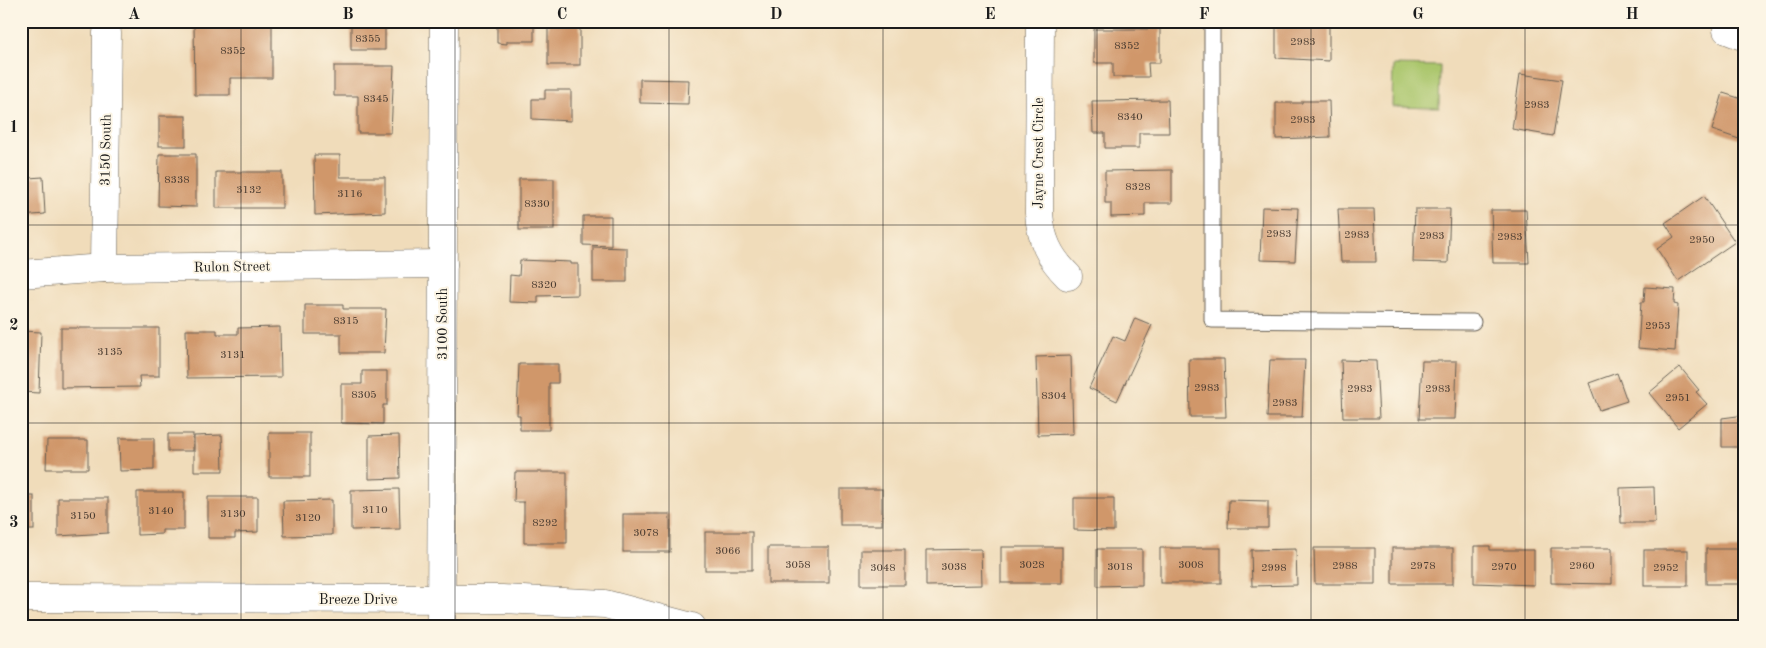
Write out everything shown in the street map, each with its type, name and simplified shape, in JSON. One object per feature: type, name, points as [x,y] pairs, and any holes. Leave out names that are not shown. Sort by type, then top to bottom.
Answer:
[{"type":"street","name":"3100 South","points":[[441,614],[444,21]]},
{"type":"street","name":"Jayne Crest Circle","points":[[1040,21],[1038,213],[1041,232],[1047,250],[1068,276]]},
{"type":"street","name":"3150 South","points":[[104,268],[108,33]]},
{"type":"street","name":"Rulon Street","points":[[21,274],[104,268],[443,264]]},
{"type":"street","name":"Breeze Drive","points":[[21,598],[441,614],[510,600],[605,604],[692,627]]},
{"type":"lane","points":[[1212,21],[1212,320],[1472,322]]},
{"type":"green space","points":[[1393,65],[1440,66],[1439,108],[1392,107]]},
{"type":"building","points":[[351,21],[388,21],[388,29],[385,29],[385,50],[351,50]]},
{"type":"building","points":[[497,21],[534,21],[534,41],[507,41],[507,44],[497,43]]},
{"type":"building","points":[[548,22],[580,22],[580,65],[548,65]]},
{"type":"building","points":[[1276,23],[1329,26],[1329,61],[1276,58]]},
{"type":"building","points":[[272,24],[272,78],[230,78],[230,95],[195,95],[194,25]]},
{"type":"building","points":[[1094,29],[1160,29],[1160,63],[1148,63],[1149,77],[1113,77],[1113,63],[1094,63]]},
{"type":"building","points":[[21,41],[26,41],[27,120],[21,120]]},
{"type":"building","points":[[334,66],[394,66],[391,133],[358,133],[358,96],[334,96]]},
{"type":"building","points":[[1520,74],[1562,80],[1553,136],[1512,129]]},
{"type":"building","points":[[640,79],[689,80],[688,104],[640,103]]},
{"type":"building","points":[[545,90],[571,90],[571,121],[532,119],[532,99],[545,99]]},
{"type":"building","points":[[1723,93],[1745,100],[1745,141],[1712,130]]},
{"type":"building","points":[[1168,100],[1169,133],[1139,133],[1139,148],[1105,148],[1105,133],[1093,133],[1092,101]]},
{"type":"building","points":[[1302,101],[1329,101],[1330,137],[1276,139],[1276,103],[1302,103]]},
{"type":"building","points":[[159,116],[186,116],[186,146],[159,146]]},
{"type":"building","points":[[159,154],[196,154],[196,207],[158,206]]},
{"type":"building","points":[[314,155],[340,155],[340,177],[385,177],[385,212],[315,215]]},
{"type":"building","points":[[1172,170],[1172,203],[1145,203],[1145,216],[1111,217],[1111,203],[1105,203],[1105,171]]},
{"type":"building","points":[[216,172],[282,172],[282,208],[216,208]]},
{"type":"building","points":[[28,174],[28,178],[43,177],[45,214],[21,216],[21,175]]},
{"type":"building","points":[[519,179],[554,179],[554,230],[519,230]]},
{"type":"building","points":[[1704,196],[1735,242],[1678,281],[1657,249],[1674,237],[1665,223]]},
{"type":"building","points":[[1262,207],[1298,208],[1295,261],[1260,260]]},
{"type":"building","points":[[1338,209],[1374,209],[1376,262],[1341,262]]},
{"type":"building","points":[[1415,209],[1450,209],[1448,263],[1413,262]]},
{"type":"building","points":[[1491,210],[1526,210],[1529,263],[1493,263]]},
{"type":"building","points":[[583,216],[611,216],[611,246],[583,245]]},
{"type":"building","points":[[593,247],[627,248],[627,282],[593,282]]},
{"type":"building","points":[[520,260],[571,262],[571,264],[578,264],[578,295],[538,296],[538,303],[509,302],[510,275],[519,276]]},
{"type":"building","points":[[1645,287],[1675,289],[1674,304],[1678,305],[1675,351],[1638,348],[1641,302],[1644,302]]},
{"type":"building","points":[[305,305],[343,305],[343,309],[386,309],[384,353],[341,353],[341,334],[305,334]]},
{"type":"building","points":[[1135,318],[1152,325],[1117,401],[1089,388],[1113,336],[1125,341]]},
{"type":"building","points":[[280,327],[281,377],[187,378],[186,330],[217,330],[217,334],[238,334],[238,328]]},
{"type":"building","points":[[61,328],[159,328],[159,376],[139,376],[140,387],[61,388]]},
{"type":"building","points":[[21,331],[41,332],[39,393],[21,392]]},
{"type":"building","points":[[1071,356],[1073,434],[1038,435],[1036,357]]},
{"type":"building","points":[[1189,359],[1224,359],[1226,417],[1190,417]]},
{"type":"building","points":[[1270,360],[1305,360],[1302,417],[1267,417]]},
{"type":"building","points":[[1341,360],[1376,361],[1379,418],[1343,418]]},
{"type":"building","points":[[1422,361],[1457,361],[1455,419],[1419,419]]},
{"type":"building","points":[[519,364],[558,364],[558,383],[549,383],[549,430],[520,430],[520,415],[517,415]]},
{"type":"building","points":[[1680,367],[1699,390],[1696,392],[1707,404],[1678,428],[1649,393]]},
{"type":"building","points":[[362,371],[387,371],[387,405],[383,405],[383,424],[341,423],[341,384],[362,384]]},
{"type":"building","points":[[1617,373],[1627,401],[1599,410],[1589,383]]},
{"type":"building","points":[[1745,415],[1745,451],[1739,451],[1739,447],[1722,447],[1722,418]]},
{"type":"building","points":[[269,433],[310,433],[310,477],[269,477]]},
{"type":"building","points":[[168,434],[193,434],[193,451],[168,451]]},
{"type":"building","points":[[222,435],[223,471],[194,471],[194,436]]},
{"type":"building","points":[[399,435],[400,478],[369,479],[369,436]]},
{"type":"building","points":[[119,438],[154,438],[154,470],[120,471]]},
{"type":"building","points":[[47,440],[88,440],[88,469],[46,469]]},
{"type":"building","points":[[515,472],[567,472],[567,543],[524,543],[524,502],[514,502]]},
{"type":"building","points":[[1654,487],[1655,523],[1621,523],[1620,488]]},
{"type":"building","points":[[399,489],[400,529],[351,530],[351,490]]},
{"type":"building","points":[[840,489],[882,489],[882,525],[840,525]]},
{"type":"building","points":[[137,492],[184,492],[184,530],[162,530],[162,534],[137,535]]},
{"type":"building","points":[[21,496],[34,496],[34,530],[21,530]]},
{"type":"building","points":[[208,497],[258,497],[258,532],[235,533],[235,538],[208,538]]},
{"type":"building","points":[[58,498],[108,498],[108,533],[58,536]]},
{"type":"building","points":[[1074,498],[1114,498],[1114,531],[1074,530]]},
{"type":"building","points":[[332,500],[332,535],[284,536],[283,501]]},
{"type":"building","points":[[1229,500],[1268,501],[1268,528],[1228,528]]},
{"type":"building","points":[[623,514],[670,514],[670,552],[623,552]]},
{"type":"building","points":[[705,532],[752,532],[752,570],[705,570]]},
{"type":"building","points":[[1474,546],[1490,546],[1490,550],[1534,550],[1534,585],[1474,583]]},
{"type":"building","points":[[768,547],[829,547],[829,583],[768,583]]},
{"type":"building","points":[[1001,547],[1062,547],[1062,583],[1001,583]]},
{"type":"building","points":[[1160,548],[1221,548],[1221,583],[1160,583]]},
{"type":"building","points":[[1314,548],[1375,548],[1375,584],[1315,584]]},
{"type":"building","points":[[1392,548],[1453,548],[1453,584],[1392,584]]},
{"type":"building","points":[[1551,548],[1612,548],[1612,584],[1551,583]]},
{"type":"building","points":[[981,549],[982,585],[926,586],[926,550]]},
{"type":"building","points":[[1097,549],[1142,549],[1142,585],[1097,586]]},
{"type":"building","points":[[1296,549],[1297,585],[1252,586],[1251,550]]},
{"type":"building","points":[[1706,549],[1745,549],[1745,584],[1706,584]]},
{"type":"building","points":[[861,550],[905,550],[905,585],[861,585]]},
{"type":"building","points":[[1644,550],[1688,550],[1688,586],[1644,586]]}]
